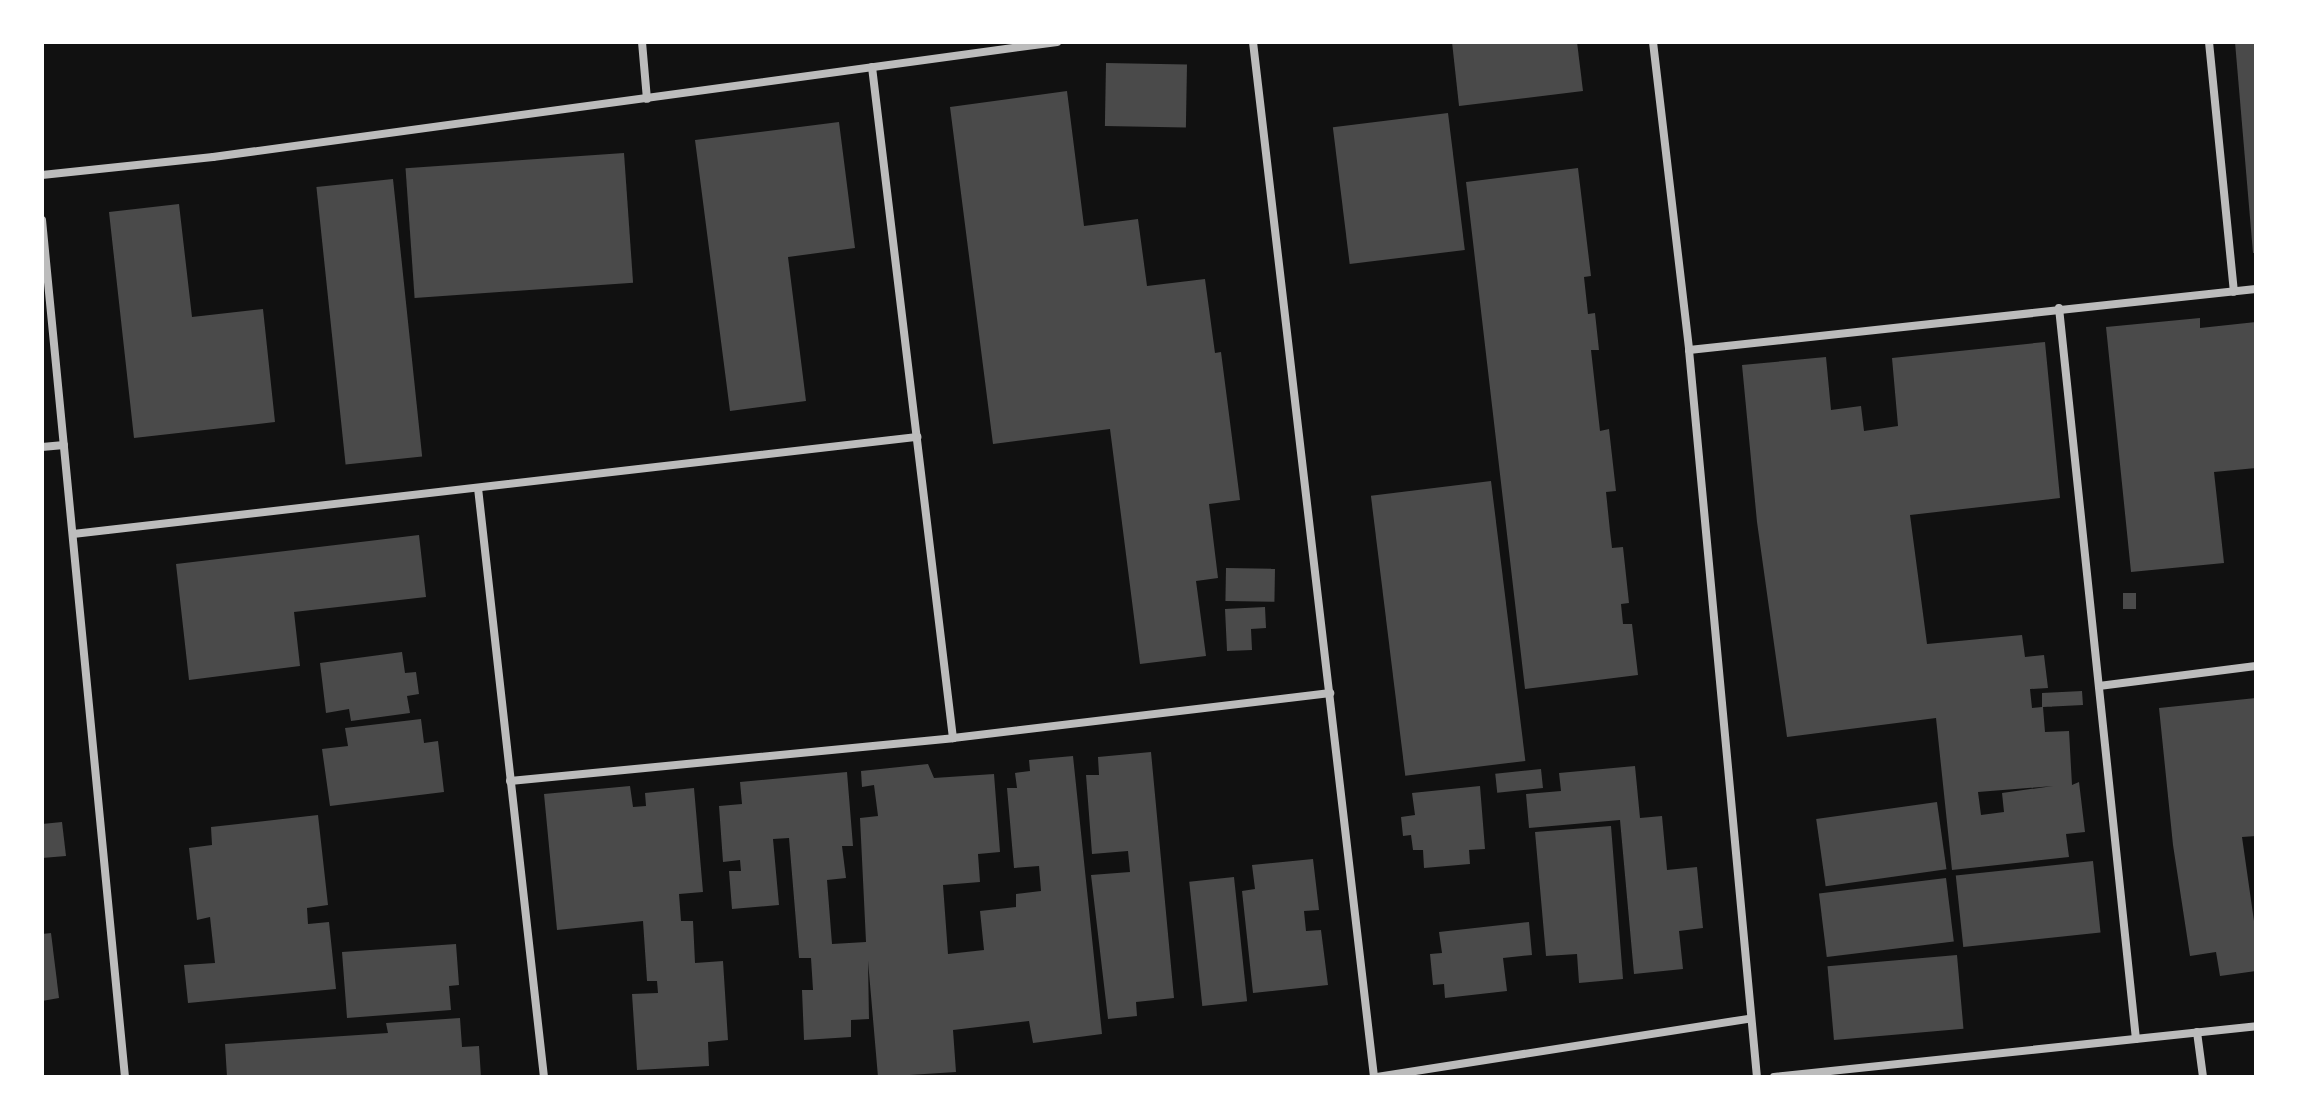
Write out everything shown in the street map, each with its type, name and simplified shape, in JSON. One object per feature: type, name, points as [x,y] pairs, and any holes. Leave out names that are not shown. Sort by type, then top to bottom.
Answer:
[{"type":"street","points":[[642,42],[647,99]]},
{"type":"street","points":[[42,175],[213,157],[1057,42]]},
{"type":"street","points":[[1253,42],[1376,1077],[1749,1019]]},
{"type":"street","points":[[1653,42],[1689,350],[1749,1019],[1757,1077]]},
{"type":"street","points":[[2209,42],[2234,292]]},
{"type":"street","points":[[872,67],[953,738]]},
{"type":"street","points":[[42,220],[125,1077]]},
{"type":"street","points":[[1689,350],[2256,289]]},
{"type":"street","points":[[2059,308],[2136,1039]]},
{"type":"street","points":[[73,534],[917,437]]},
{"type":"street","points":[[42,447],[64,445]]},
{"type":"street","points":[[478,488],[544,1077]]},
{"type":"street","points":[[2099,686],[2256,666]]},
{"type":"street","points":[[510,781],[953,738],[1330,693]]},
{"type":"street","points":[[1774,1077],[2256,1026]]},
{"type":"street","points":[[2197,1032],[2203,1077]]},
{"type":"building","points":[[1452,42],[1577,42],[1583,91],[1459,106]]},
{"type":"building","points":[[2235,42],[2256,42],[2256,253],[2253,253]]},
{"type":"building","points":[[1106,63],[1187,64],[1186,127],[1105,126]]},
{"type":"building","points":[[1067,91],[1084,226],[1138,219],[1147,286],[1205,279],[1215,353],[1221,352],[1240,500],[1209,504],[1218,578],[1196,581],[1206,656],[1140,664],[1110,429],[993,444],[950,107]]},
{"type":"building","points":[[1448,113],[1465,250],[1350,264],[1333,127]]},
{"type":"building","points":[[839,122],[855,248],[788,257],[806,401],[730,411],[695,140]]},
{"type":"building","points":[[624,153],[633,283],[415,298],[406,168]]},
{"type":"building","points":[[1578,168],[1591,276],[1584,277],[1588,314],[1595,313],[1599,350],[1591,350],[1600,431],[1609,429],[1616,491],[1606,492],[1612,548],[1623,547],[1629,603],[1621,604],[1623,624],[1632,624],[1638,675],[1525,689],[1466,182]]},
{"type":"building","points":[[393,179],[422,456],[346,465],[316,187]]},
{"type":"building","points":[[179,204],[192,317],[263,309],[275,422],[134,438],[109,212]]},
{"type":"building","points":[[2200,318],[2200,328],[2256,322],[2256,468],[2214,472],[2224,563],[2131,572],[2106,327]]},
{"type":"building","points":[[2045,342],[2060,498],[1910,515],[1927,644],[2022,635],[2025,657],[2044,655],[2048,688],[2030,689],[2032,708],[2042,707],[2042,693],[2082,691],[2083,705],[2043,707],[2045,732],[2069,731],[2072,785],[2079,782],[2085,832],[2066,834],[2069,857],[1952,870],[1936,718],[1787,737],[1757,522],[1742,365],[1826,357],[1831,410],[1861,406],[1864,431],[1898,426],[1892,358]],"holes":[[[2053,786],[2002,793],[2004,812],[1981,815],[1978,792]]]},
{"type":"building","points":[[1491,481],[1525,761],[1405,776],[1371,496]]},
{"type":"building","points":[[419,535],[426,597],[294,612],[300,666],[189,680],[176,564]]},
{"type":"building","points":[[1226,568],[1275,569],[1274,602],[1225,601]]},
{"type":"building","points":[[2123,593],[2136,593],[2136,609],[2123,609]]},
{"type":"building","points":[[1265,607],[1266,628],[1251,629],[1252,650],[1227,651],[1225,609]]},
{"type":"building","points":[[402,652],[405,673],[416,672],[419,694],[407,696],[410,713],[351,721],[349,709],[326,713],[320,663]]},
{"type":"building","points":[[2256,698],[2256,836],[2242,837],[2256,935],[2256,971],[2220,976],[2216,952],[2190,956],[2173,845],[2159,708]]},
{"type":"building","points":[[421,719],[424,743],[438,741],[444,792],[330,806],[322,749],[348,746],[345,728]]},
{"type":"building","points":[[1151,752],[1174,998],[1136,1002],[1137,1016],[1108,1019],[1091,875],[1130,872],[1128,851],[1092,854],[1086,775],[1099,775],[1098,757]]},
{"type":"building","points":[[1073,756],[1102,1034],[1033,1043],[1029,1021],[953,1030],[956,1072],[878,1077],[868,961],[869,1019],[851,1020],[851,1037],[804,1040],[802,990],[813,990],[811,958],[799,958],[789,838],[773,839],[779,905],[732,909],[729,871],[741,871],[740,860],[723,862],[719,806],[742,804],[740,782],[847,772],[853,846],[842,846],[846,878],[827,880],[832,944],[866,942],[860,818],[878,816],[874,785],[862,787],[861,771],[928,764],[934,778],[994,774],[1000,852],[978,854],[980,882],[943,885],[948,954],[984,950],[980,911],[1016,907],[1016,894],[1041,891],[1039,866],[1014,868],[1007,788],[1017,788],[1015,773],[1030,771],[1029,760]]},
{"type":"building","points":[[1635,766],[1640,818],[1662,816],[1667,870],[1697,867],[1703,928],[1679,931],[1683,969],[1634,974],[1620,820],[1529,828],[1526,794],[1561,791],[1559,773]]},
{"type":"building","points":[[1541,769],[1543,788],[1497,793],[1495,774]]},
{"type":"building","points":[[630,786],[633,807],[646,806],[645,793],[694,788],[703,892],[679,894],[681,921],[693,921],[695,963],[723,961],[728,1040],[708,1042],[709,1066],[637,1070],[632,994],[658,993],[657,981],[647,981],[643,921],[557,930],[544,794]]},
{"type":"building","points":[[1480,786],[1485,849],[1469,850],[1470,864],[1424,868],[1423,850],[1413,850],[1411,835],[1403,836],[1401,817],[1415,815],[1412,793]]},
{"type":"building","points":[[1937,802],[1946,869],[1826,886],[1816,819]]},
{"type":"building","points":[[318,815],[328,905],[307,908],[308,924],[329,922],[336,989],[188,1003],[184,965],[215,963],[210,917],[197,920],[189,848],[212,845],[211,827]]},
{"type":"building","points":[[62,822],[66,856],[42,858],[42,824]]},
{"type":"building","points":[[1611,826],[1623,979],[1579,983],[1577,954],[1546,956],[1535,832]]},
{"type":"building","points":[[1313,859],[1319,910],[1304,911],[1306,931],[1321,930],[1328,985],[1253,993],[1242,891],[1255,889],[1252,865]]},
{"type":"building","points":[[2093,861],[2101,933],[1963,947],[1956,875]]},
{"type":"building","points":[[1234,877],[1247,1001],[1202,1006],[1189,882]]},
{"type":"building","points":[[1946,878],[1954,942],[1827,957],[1819,894]]},
{"type":"building","points":[[1529,922],[1532,955],[1503,958],[1507,991],[1445,998],[1444,984],[1433,985],[1430,954],[1442,953],[1439,932]]},
{"type":"building","points":[[51,933],[59,998],[42,1001],[42,934]]},
{"type":"building","points":[[456,944],[459,985],[449,986],[451,1010],[347,1018],[342,952]]},
{"type":"building","points":[[1957,955],[1963,1029],[1834,1040],[1827,966]]},
{"type":"building","points":[[460,1018],[462,1047],[479,1046],[481,1077],[227,1077],[225,1044],[388,1033],[386,1023]]}]
